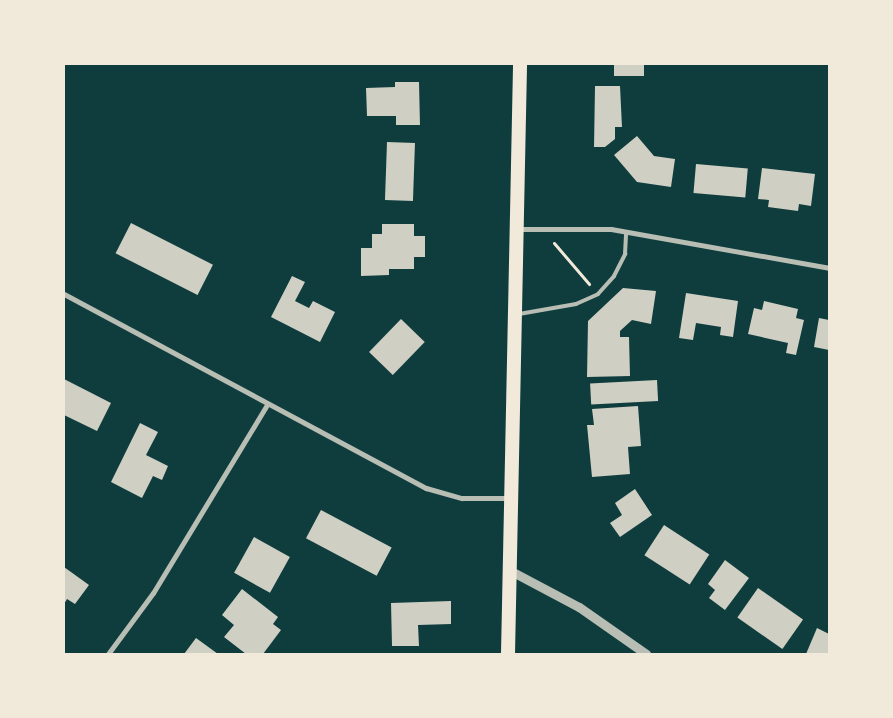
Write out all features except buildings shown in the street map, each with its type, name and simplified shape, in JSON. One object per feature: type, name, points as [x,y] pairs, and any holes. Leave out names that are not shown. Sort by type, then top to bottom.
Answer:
[{"type":"highway","points":[[508,654],[520,64]]},
{"type":"street","points":[[517,228],[626,232],[829,268]]},
{"type":"street","points":[[64,294],[267,405],[426,488],[462,498],[510,498]]},
{"type":"street","points":[[108,654],[153,593],[267,405]]},
{"type":"street","points":[[509,570],[579,607],[646,654]]},
{"type":"lane","points":[[514,315],[576,304],[598,294],[614,276],[625,254],[626,232]]},
{"type":"path","points":[[547,240],[552,241],[598,294]]}]
